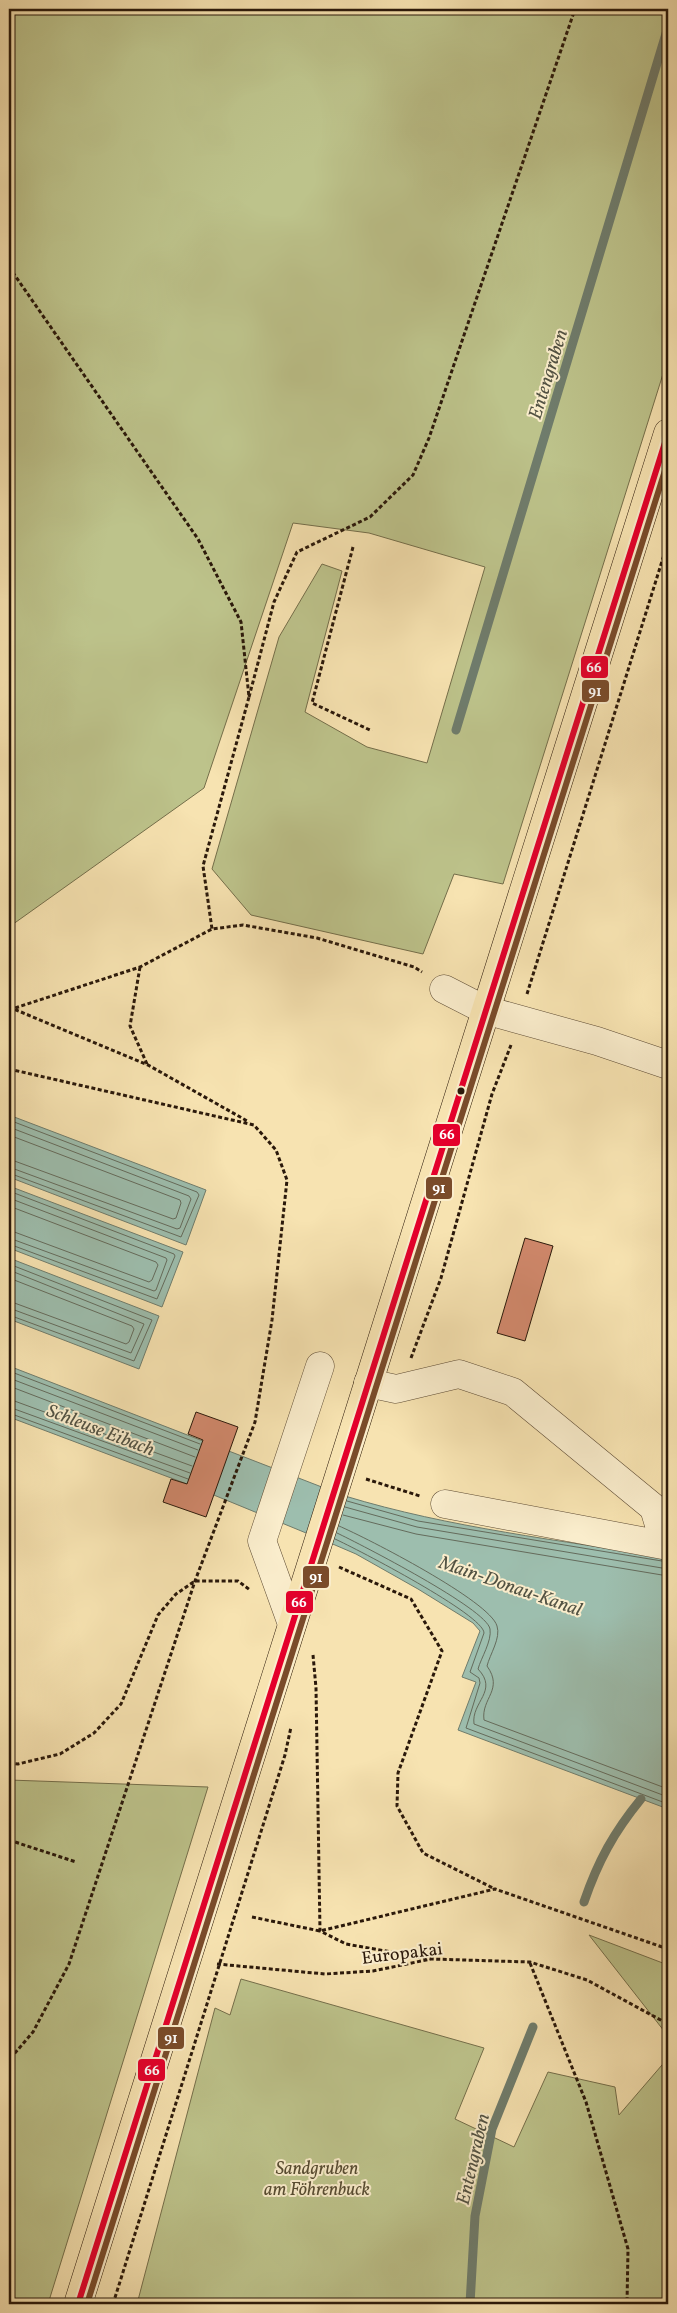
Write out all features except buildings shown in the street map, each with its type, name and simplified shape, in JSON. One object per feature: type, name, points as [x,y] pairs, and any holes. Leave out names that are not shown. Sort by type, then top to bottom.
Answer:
[{"type":"main road","points":[[78,2304],[188,1959],[302,1633],[351,1473],[368,1383],[668,433]]},
{"type":"street","points":[[444,989],[486,1010],[597,1041],[666,1064]]},
{"type":"street","points":[[302,1633],[262,1541],[320,1366]]},
{"type":"street","points":[[368,1383],[396,1389],[459,1374],[513,1392],[654,1508],[667,1545],[445,1504]]},
{"type":"path","points":[[212,929],[203,866],[274,602],[297,552],[370,517],[413,475],[429,438],[575,9]]},
{"type":"path","points":[[9,267],[198,539],[241,622],[248,697]]},
{"type":"path","points":[[353,547],[312,703],[372,731]]},
{"type":"path","points":[[10,1009],[140,967],[212,929],[243,925],[317,938],[414,967],[444,989]]},
{"type":"path","points":[[140,967],[130,1026],[148,1065]]},
{"type":"path","points":[[9,2060],[33,2032],[69,1964],[195,1581],[256,1422],[272,1320],[287,1180],[276,1150],[254,1125],[148,1065],[10,1009]]},
{"type":"path","points":[[9,1069],[254,1125]]},
{"type":"path","points":[[351,1473],[445,1504]]},
{"type":"path","points":[[323,1563],[411,1599],[442,1651],[398,1773],[397,1806],[422,1853],[495,1889],[668,1949]]},
{"type":"path","points":[[9,1763],[18,1764],[60,1754],[94,1733],[121,1704],[158,1615],[176,1594],[195,1581],[238,1581],[254,1593]]},
{"type":"path","points":[[302,1633],[307,1661]]},
{"type":"path","points":[[302,1633],[316,1688],[320,1931]]},
{"type":"path","points":[[113,2304],[285,1755],[294,1718]]},
{"type":"path","points":[[9,1840],[76,1862]]},
{"type":"path","points":[[320,1931],[495,1889]]},
{"type":"path","points":[[252,1918],[320,1931],[346,1944],[432,1959]]},
{"type":"path","name":"Europakai","points":[[188,1959],[219,1964],[325,1974],[373,1971],[432,1959],[530,1962],[588,1980],[668,2024]]},
{"type":"path","points":[[530,1962],[592,2120],[628,2249],[627,2304]]},
{"type":"green space","points":[[9,9],[668,9],[668,358],[503,884],[454,874],[423,954],[251,915],[212,869],[279,637],[322,564],[342,571],[305,712],[367,747],[427,763],[485,567],[369,533],[293,523],[204,788],[9,927]]},
{"type":"green space","points":[[9,1780],[208,1787],[48,2304],[9,2304]]},
{"type":"green space","points":[[589,1935],[668,1965],[668,2036]]},
{"type":"green space","name":"Sandgruben am Föhrenbuck","points":[[241,1979],[484,2048],[455,2119],[514,2147],[548,2072],[615,2087],[619,2115],[668,2058],[668,2304],[137,2304],[215,2008],[230,2015]]},
{"type":"water","points":[[9,1115],[206,1190],[186,1245],[9,1177]]},
{"type":"water","points":[[9,1186],[183,1252],[162,1307],[9,1248]]},
{"type":"water","points":[[9,1258],[159,1316],[139,1369],[9,1319]]},
{"type":"water","points":[[9,1366],[345,1496],[425,1517],[465,1525],[668,1558],[668,1809],[458,1730],[476,1682],[462,1677],[480,1631],[473,1623],[356,1554],[187,1484],[9,1417]]},
{"type":"waterway","name":"Entengraben","points":[[456,730],[668,27]]},
{"type":"waterway","name":"Entengraben","points":[[584,1902],[595,1873],[608,1848],[623,1823],[641,1799]]},
{"type":"waterway","name":"Entengraben","points":[[470,2304],[475,2216],[492,2129],[533,2027]]},
{"type":"transit line","name":"66","points":[[78,2304],[668,433]]},
{"type":"transit line","name":"91","points":[[87,2304],[668,461]]},
{"type":"water label","name":"Schleuse Eibach","points":[[101,1429]]},
{"type":"water label","name":"Main-Donau-Kanal","points":[[511,1585]]}]
